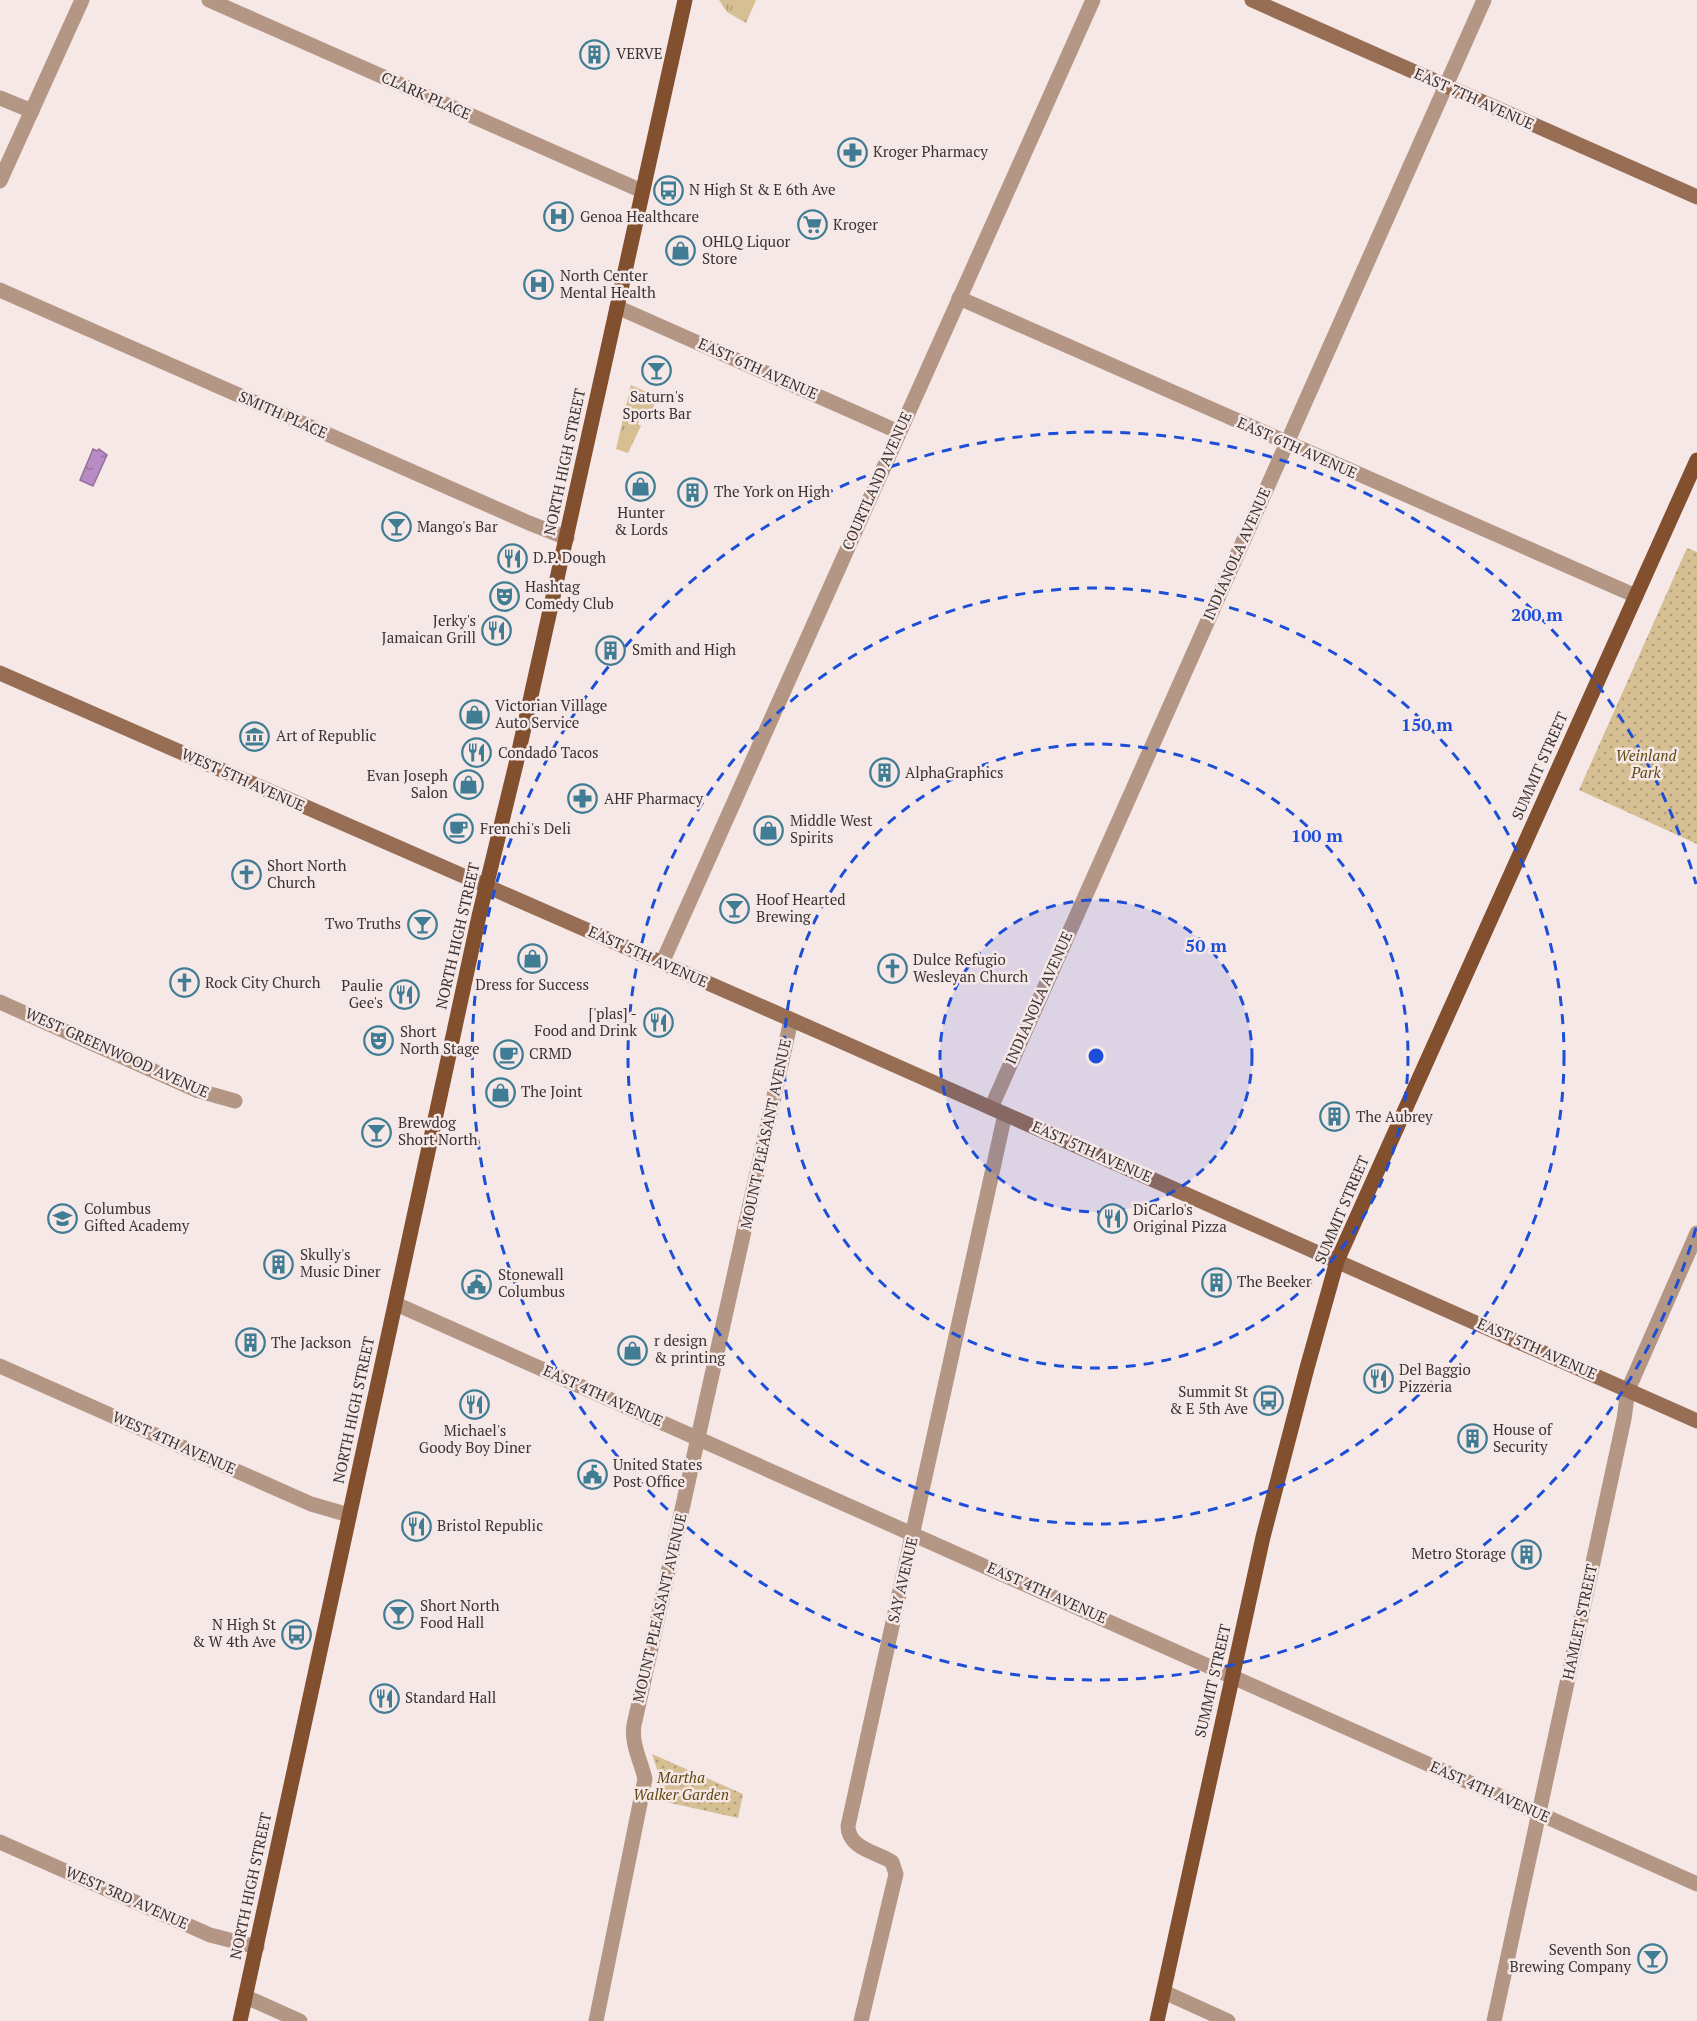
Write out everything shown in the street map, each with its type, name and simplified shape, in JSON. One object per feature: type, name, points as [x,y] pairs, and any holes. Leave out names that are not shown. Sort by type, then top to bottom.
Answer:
[{"type":"main road","name":"NORTH HIGH STREET","points":[[240,2021],[487,886],[567,538],[685,0]]},
{"type":"main road","name":"EAST 7TH AVENUE","points":[[1252,0],[1697,197]]},
{"type":"main road","name":"SUMMIT STREET","points":[[1157,2021],[1263,1537],[1337,1261],[1697,460]]},
{"type":"main road","name":"WEST 5TH AVENUE","points":[[0,673],[487,886]]},
{"type":"main road","name":"EAST 5TH AVENUE","points":[[487,886],[1697,1421]]},
{"type":"street","points":[[0,181],[82,0]]},
{"type":"street","name":"CLARK PLACE","points":[[209,0],[642,191]]},
{"type":"street","name":"COURTLAND AVENUE","points":[[662,963],[1093,0]]},
{"type":"street","name":"INDIANOLA AVENUE","points":[[998,1111],[1286,443],[1484,0]]},
{"type":"street","points":[[0,98],[32,111]]},
{"type":"street","name":"SMITH PLACE","points":[[0,290],[529,524],[567,538]]},
{"type":"street","name":"EAST 6TH AVENUE","points":[[959,298],[1636,596]]},
{"type":"street","name":"EAST 6TH AVENUE","points":[[617,307],[899,432]]},
{"type":"street","name":"WEST GREENWOOD AVENUE","points":[[0,1002],[196,1090],[235,1101]]},
{"type":"street","name":"MOUNT PLEASANT AVENUE","points":[[596,2021],[645,1779],[634,1744],[634,1725],[791,1020]]},
{"type":"street","name":"SAY AVENUE","points":[[861,2021],[896,1874],[892,1862],[851,1840],[848,1826],[913,1534],[998,1111]]},
{"type":"street","name":"HAMLET STREET","points":[[1494,2021],[1624,1419],[1628,1390],[1697,1233]]},
{"type":"street","name":"EAST 4TH AVENUE","points":[[396,1304],[1697,1884]]},
{"type":"street","name":"WEST 4TH AVENUE","points":[[0,1366],[311,1504],[349,1515]]},
{"type":"street","name":"WEST 3RD AVENUE","points":[[0,1842],[210,1935],[257,1947]]},
{"type":"street","points":[[1164,1992],[1228,2021]]},
{"type":"street","points":[[246,1997],[300,2021]]},
{"type":"green space","points":[[719,0],[756,0],[746,23],[727,12]]},
{"type":"green space","points":[[631,385],[658,397],[648,418],[641,416],[638,424],[641,426],[628,453],[616,449]]},
{"type":"green space","name":"Weinland Park","points":[[1687,548],[1697,552],[1697,844],[1579,790]]},
{"type":"green space","name":"Martha Walker Garden","points":[[652,1754],[743,1794],[738,1818],[657,1800],[661,1781]]},
{"type":"water","points":[[93,449],[97,451],[99,449],[107,455],[93,486],[80,480]]},
{"type":"place","name":"VERVE","points":[[595,54]]},
{"type":"place","name":"Kroger Pharmacy","points":[[852,152]]},
{"type":"place","name":"N High St & E 6th Ave","points":[[668,190]]},
{"type":"place","name":"Genoa Healthcare","points":[[559,217]]},
{"type":"place","name":"Kroger","points":[[812,225]]},
{"type":"place","name":"OHLQ Liquor Store","points":[[681,251]]},
{"type":"place","name":"North Center Mental Health","points":[[539,285]]},
{"type":"place","name":"Saturn's Sports Bar","points":[[657,370]]},
{"type":"place","name":"Hunter & Lords","points":[[641,486]]},
{"type":"place","name":"The York on High","points":[[693,492]]},
{"type":"place","name":"Mango's Bar","points":[[396,527]]},
{"type":"place","name":"D.P. Dough","points":[[512,558]]},
{"type":"place","name":"Hashtag Comedy Club","points":[[504,596]]},
{"type":"place","name":"Jerky's Jamaican Grill","points":[[497,630]]},
{"type":"place","name":"Smith and High","points":[[611,650]]},
{"type":"place","name":"Victorian Village Auto Service","points":[[474,715]]},
{"type":"place","name":"Art of Republic","points":[[255,736]]},
{"type":"place","name":"Condado Tacos","points":[[477,753]]},
{"type":"place","name":"AlphaGraphics","points":[[884,773]]},
{"type":"place","name":"Evan Joseph Salon","points":[[469,785]]},
{"type":"place","name":"AHF Pharmacy","points":[[583,799]]},
{"type":"place","name":"Frenchi's Deli","points":[[459,829]]},
{"type":"place","name":"Middle West Spirits","points":[[769,830]]},
{"type":"place","name":"Short North Church","points":[[246,875]]},
{"type":"place","name":"Hoof Hearted Brewing","points":[[735,909]]},
{"type":"place","name":"Two Truths","points":[[422,924]]},
{"type":"place","name":"Dress for Success","points":[[532,958]]},
{"type":"place","name":"Dulce Refugio Wesleyan Church","points":[[892,969]]},
{"type":"place","name":"Rock City Church","points":[[184,983]]},
{"type":"place","name":"Paulie Gee's","points":[[404,995]]},
{"type":"place","name":"['plas] - Food and Drink","points":[[658,1023]]},
{"type":"place","name":"Short North Stage","points":[[379,1041]]},
{"type":"place","name":"CRMD","points":[[508,1054]]},
{"type":"place","name":"The Joint","points":[[500,1092]]},
{"type":"place","name":"The Aubrey","points":[[1335,1117]]},
{"type":"place","name":"Brewdog Short North","points":[[377,1132]]},
{"type":"place","name":"Columbus Gifted Academy","points":[[63,1218]]},
{"type":"place","name":"DiCarlo's Original Pizza","points":[[1112,1219]]},
{"type":"place","name":"Skully's Music Diner","points":[[279,1264]]},
{"type":"place","name":"The Beeker","points":[[1216,1282]]},
{"type":"place","name":"Stonewall Columbus","points":[[477,1284]]},
{"type":"place","name":"The Jackson","points":[[250,1343]]},
{"type":"place","name":"r design & printing","points":[[633,1350]]},
{"type":"place","name":"Del Baggio Pizzeria","points":[[1378,1379]]},
{"type":"place","name":"Summit St & E 5th Ave","points":[[1269,1401]]},
{"type":"place","name":"Michael's Goody Boy Diner","points":[[475,1404]]},
{"type":"place","name":"House of Security","points":[[1472,1439]]},
{"type":"place","name":"United States Post Office","points":[[592,1474]]},
{"type":"place","name":"Bristol Republic","points":[[416,1526]]},
{"type":"place","name":"Metro Storage","points":[[1527,1554]]},
{"type":"place","name":"Short North Food Hall","points":[[399,1615]]},
{"type":"place","name":"N High St & W 4th Ave","points":[[297,1634]]},
{"type":"place","name":"Standard Hall","points":[[384,1698]]},
{"type":"place","name":"Seventh Son Brewing Company","points":[[1652,1959]]}]
